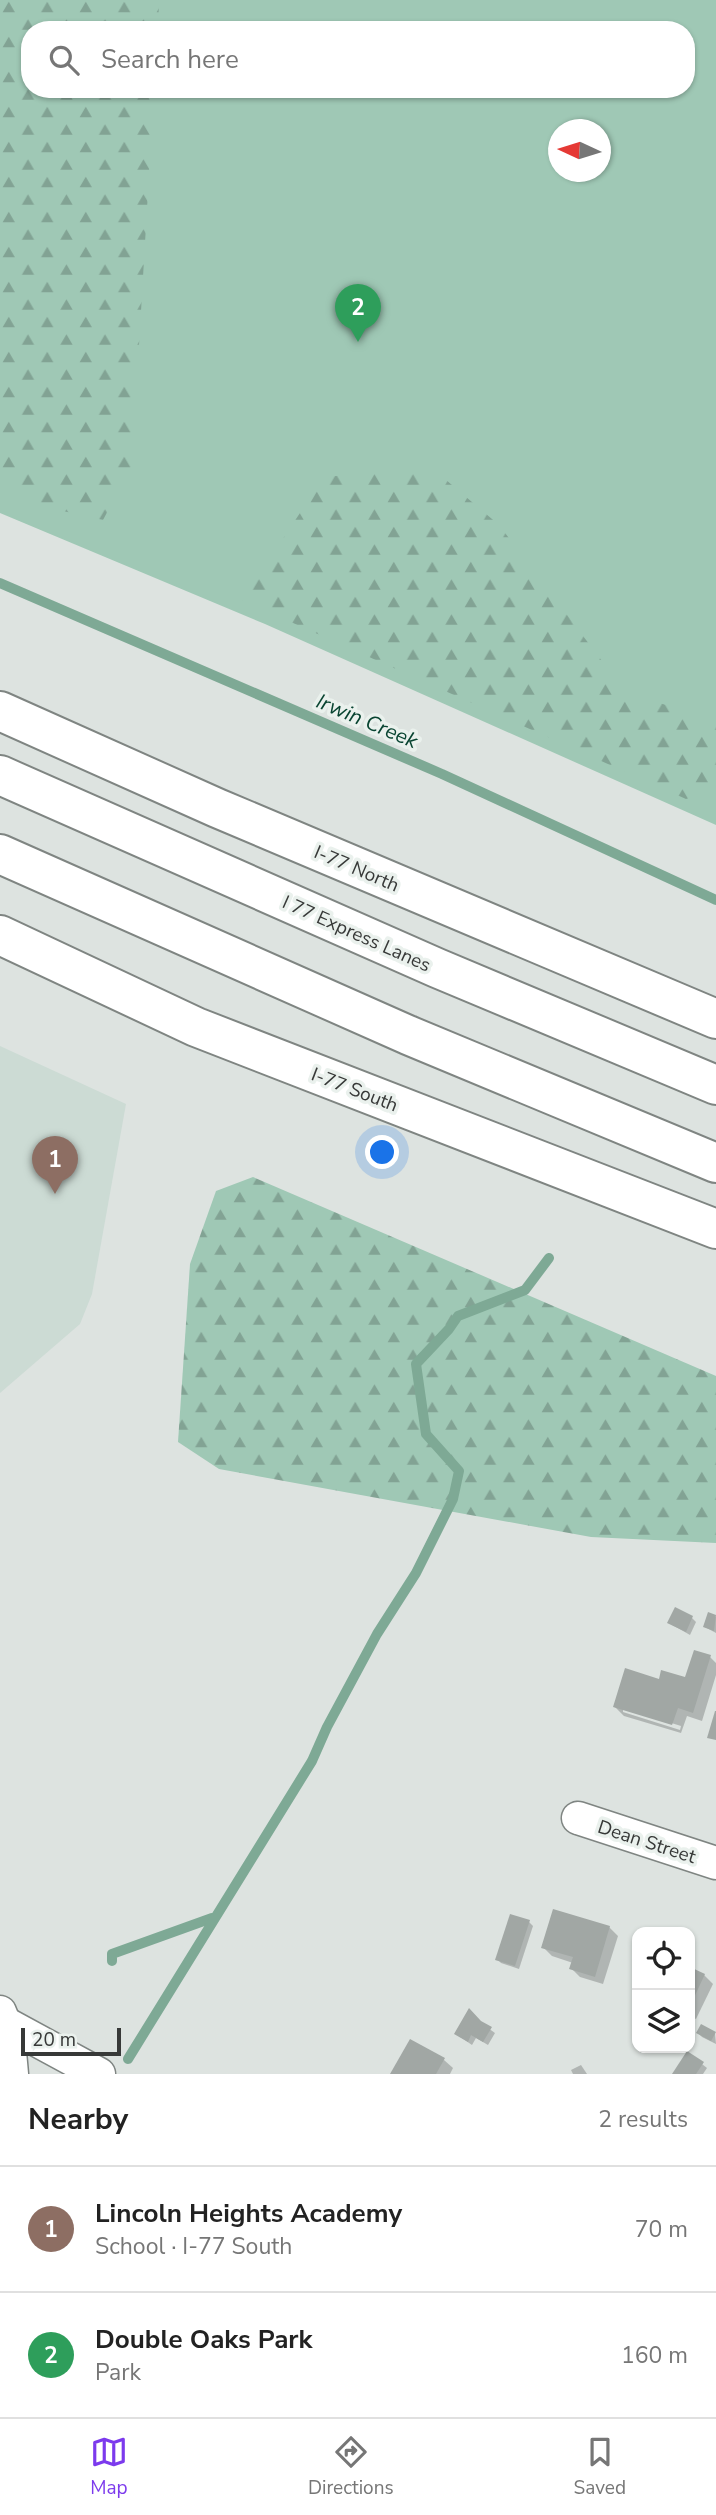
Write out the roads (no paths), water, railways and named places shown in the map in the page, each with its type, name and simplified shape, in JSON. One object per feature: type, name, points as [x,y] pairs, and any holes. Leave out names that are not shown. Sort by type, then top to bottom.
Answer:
[{"type":"highway","name":"I-77 North","points":[[0,711],[230,814],[716,1019]]},
{"type":"highway","name":"I 77 Express Lanes","points":[[0,775],[424,963],[716,1085]]},
{"type":"highway","points":[[0,855],[408,1035],[716,1163]]},
{"type":"highway","name":"I-77 South","points":[[0,934],[196,1027],[716,1229]]},
{"type":"highway","points":[[0,958],[196,1027]]},
{"type":"street","name":"Dean Street","points":[[578,1818],[716,1863]]},
{"type":"street","points":[[3,2017],[12,2074]]},
{"type":"street","points":[[3,2017],[99,2074]]},
{"type":"waterway","name":"Irwin Creek","points":[[0,583],[442,774],[716,900]]},
{"type":"waterway","points":[[128,2059],[312,1761],[327,1727],[377,1634],[416,1573],[453,1499],[459,1471],[426,1434],[416,1364],[458,1316],[525,1290],[549,1258]]},
{"type":"waterway","points":[[112,1961],[112,1954],[212,1918]]},
{"type":"place","name":"Double Oaks Park","points":[[358,342]]},
{"type":"place","name":"Lincoln Heights Academy","points":[[55,1194]]}]
